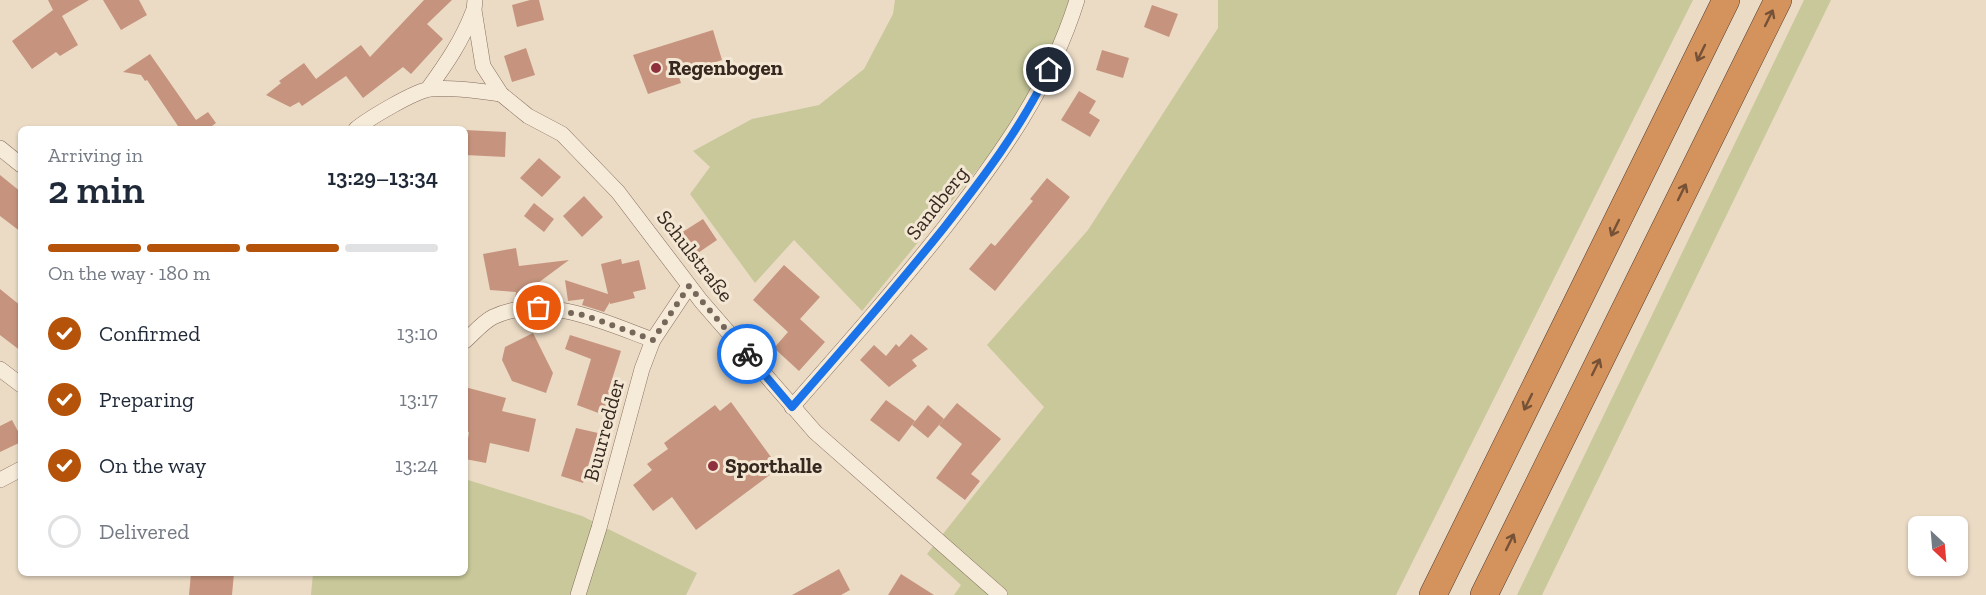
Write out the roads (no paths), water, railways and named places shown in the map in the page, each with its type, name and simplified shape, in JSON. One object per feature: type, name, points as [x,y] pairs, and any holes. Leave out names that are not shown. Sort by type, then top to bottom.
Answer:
[{"type":"highway","points":[[1434,595],[1726,0]]},
{"type":"highway","points":[[1484,595],[1778,0]]},
{"type":"street","name":"Sandberg","points":[[792,407],[901,283],[1010,141],[1040,89],[1068,29],[1077,0]]},
{"type":"street","name":"Schulstraße","points":[[474,5],[483,66],[501,94],[528,116],[561,134],[631,208],[689,286],[815,432],[1000,595]]},
{"type":"street","points":[[428,89],[460,42],[474,5]]},
{"type":"street","points":[[361,126],[386,110],[428,89],[458,89],[501,94]]},
{"type":"street","points":[[0,148],[18,163]]},
{"type":"street","name":"Buurredder","points":[[578,595],[599,528],[642,369],[653,340],[689,286]]},
{"type":"street","points":[[468,338],[491,318],[519,308],[539,308],[584,315],[653,340]]},
{"type":"street","points":[[0,369],[18,383]]},
{"type":"street","points":[[0,480],[18,471]]},
{"type":"place","name":"Regenbogen","points":[[656,68]]},
{"type":"place","name":"Sporthalle","points":[[713,466]]}]
